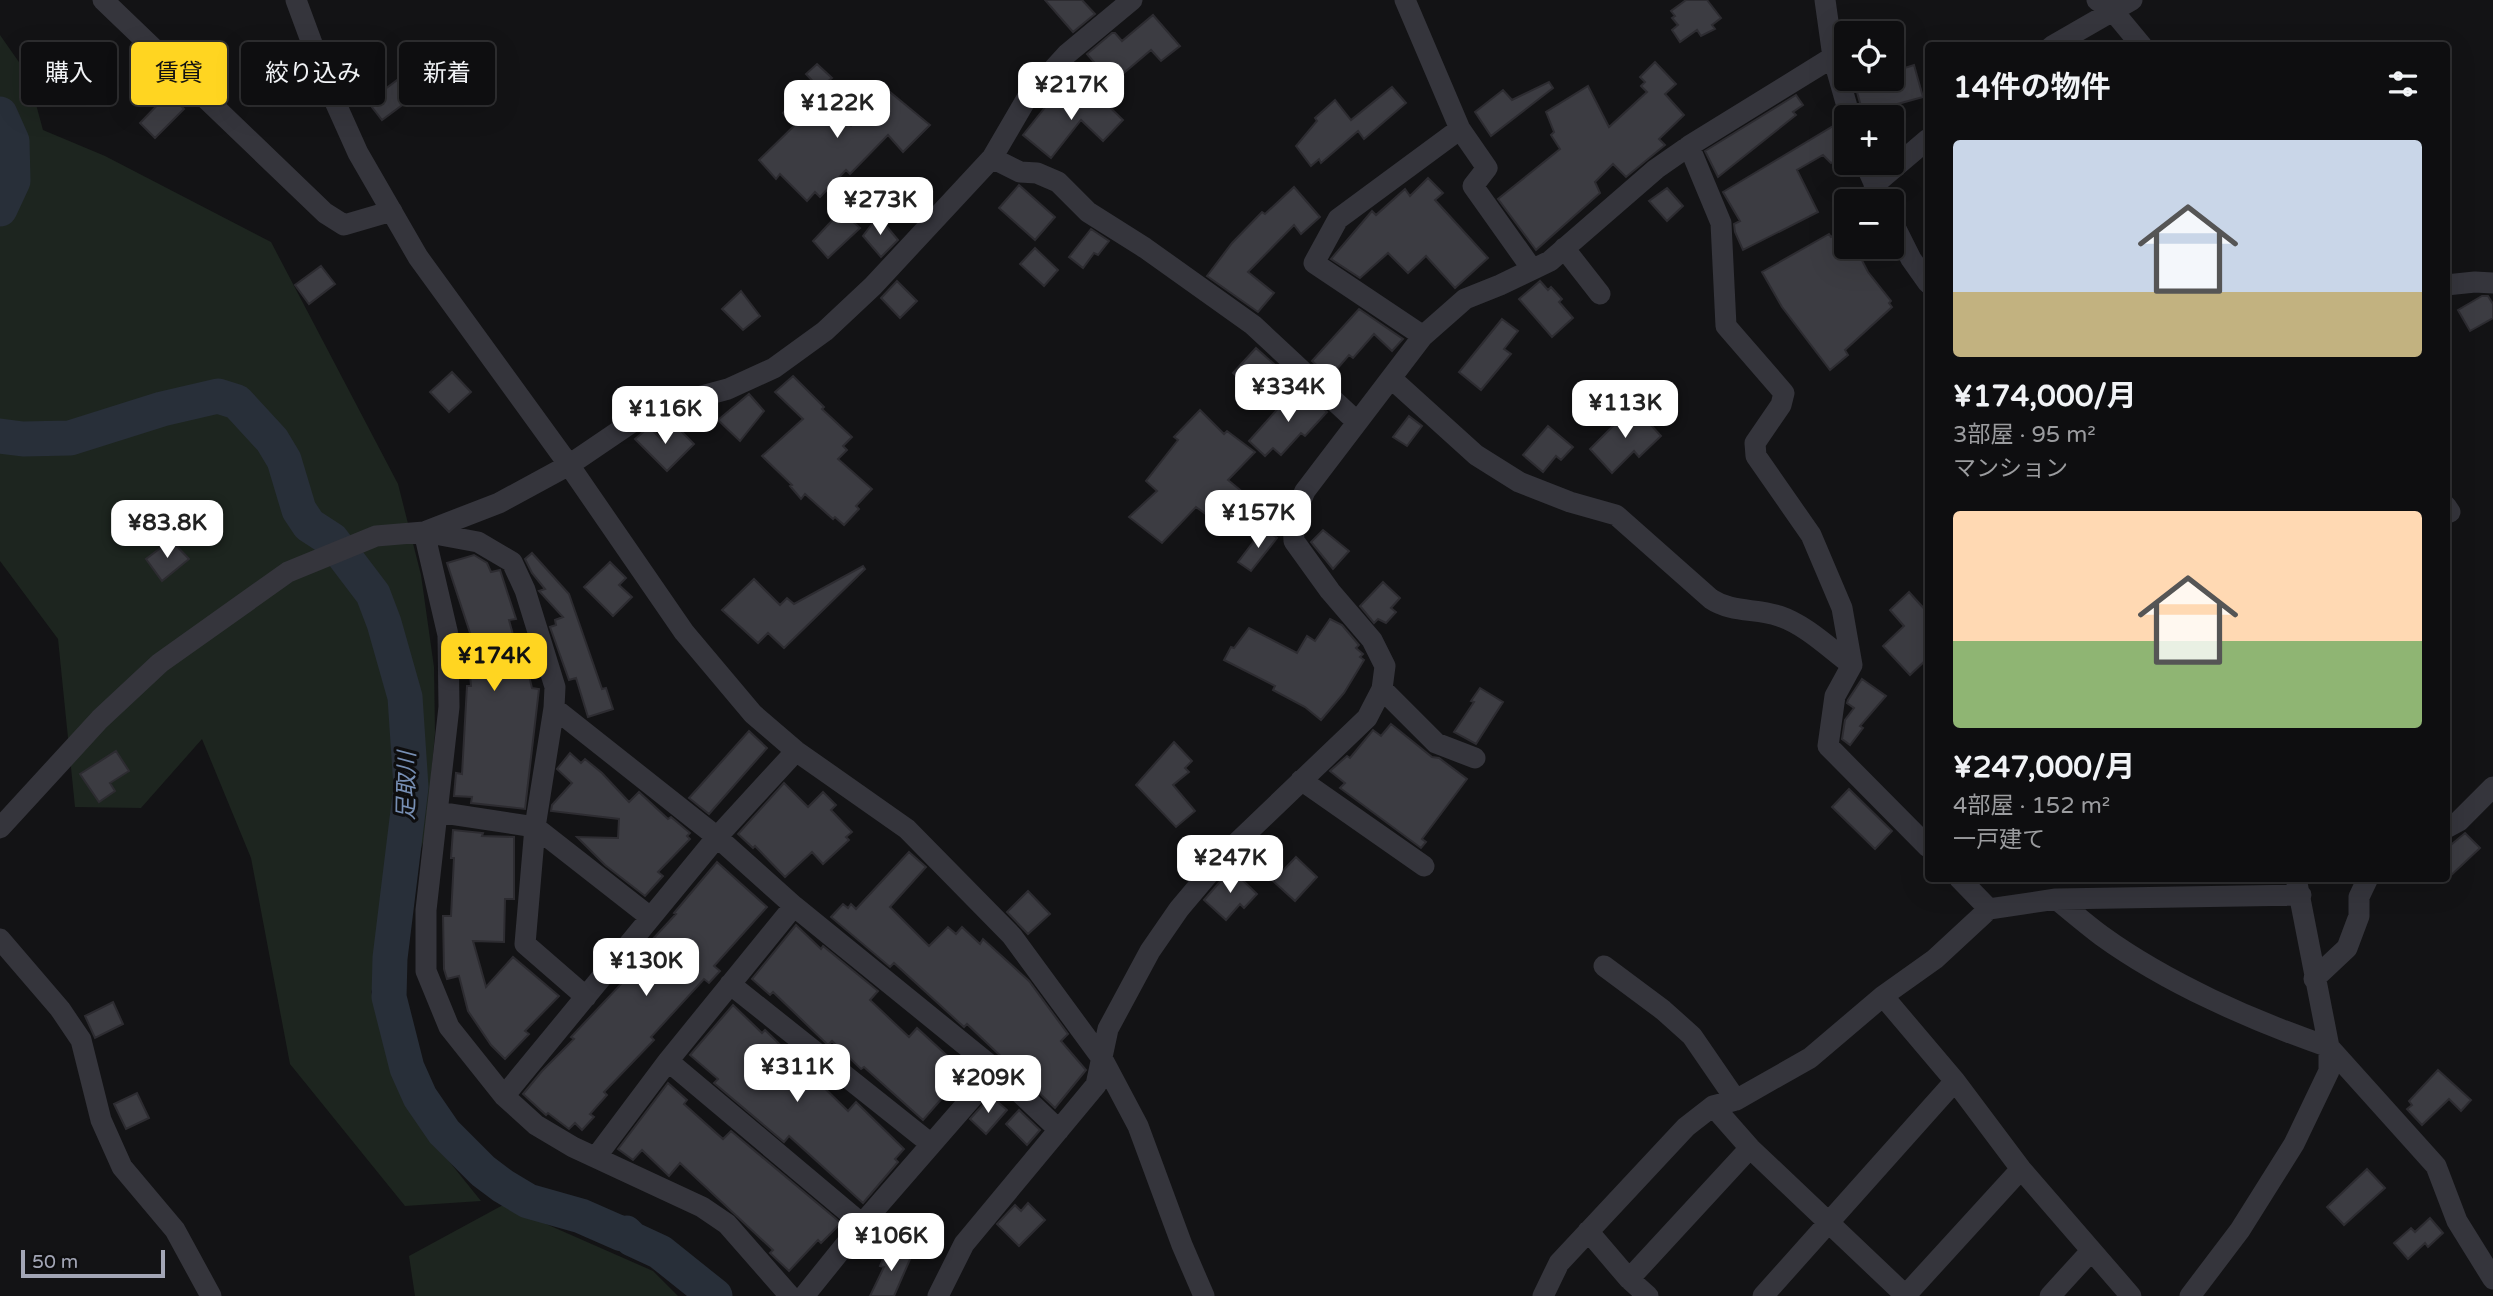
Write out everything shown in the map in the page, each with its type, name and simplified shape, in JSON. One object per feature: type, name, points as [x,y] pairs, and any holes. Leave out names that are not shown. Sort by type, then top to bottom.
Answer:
[{"type":"street","points":[[103,0],[325,213],[344,225],[392,211]]},
{"type":"street","points":[[296,0],[327,84],[358,153],[418,257],[569,465],[684,632],[752,714],[796,751],[907,829],[1012,936],[1103,1060],[1138,1126],[1204,1296]]},
{"type":"street","points":[[424,532],[499,503],[569,465],[650,411],[729,389],[774,369],[825,331],[873,286],[992,158],[1027,98],[1067,54],[1132,0]]},
{"type":"street","points":[[1405,0],[1460,129],[1487,168],[1472,186],[1532,269]]},
{"type":"street","points":[[1825,0],[1833,57],[1847,105]]},
{"type":"street","points":[[2057,42],[2105,5],[2132,0]]},
{"type":"street","points":[[2105,5],[2137,42]]},
{"type":"street","points":[[938,1296],[964,1244],[1096,1085],[1108,1029],[1150,951],[1179,909],[1227,852],[1367,718],[1382,690],[1385,666],[1372,640],[1330,591],[1294,541],[1293,519],[1305,491],[1423,336],[1465,299],[1550,261],[1656,169],[1833,57]]},
{"type":"street","points":[[1423,336],[1314,263],[1338,219],[1460,129]]},
{"type":"street","points":[[1882,189],[1925,142]]},
{"type":"street","points":[[1689,146],[1721,223],[1726,326],[1784,393],[1781,405],[1755,443],[1756,456],[1811,535],[1842,608],[1852,664],[1835,696],[1828,746],[1925,845]]},
{"type":"street","points":[[992,158],[1020,172],[1037,173],[1058,182],[1088,212],[1145,248],[1254,325],[1356,421]]},
{"type":"street","points":[[1904,245],[1925,279]]},
{"type":"street","points":[[1564,248],[1600,295]]},
{"type":"street","points":[[2450,285],[2493,283]]},
{"type":"street","points":[[1392,379],[1476,455],[1519,482],[1570,502],[1616,515],[1711,599],[1724,607],[1775,614],[1793,621],[1852,664]]},
{"type":"street","points":[[424,532],[448,635],[449,707],[426,910],[426,971],[449,1027],[504,1096],[536,1125],[573,1147],[702,1207],[727,1224],[790,1296]]},
{"type":"street","points":[[0,828],[100,719],[160,663],[288,572],[376,536],[424,532],[478,541],[512,562],[525,590],[555,687],[535,827],[525,944],[586,997]]},
{"type":"street","points":[[1382,690],[1436,743],[1475,758]]},
{"type":"street","points":[[554,708],[717,837],[794,906],[996,1070],[1059,1130]]},
{"type":"street","points":[[504,1096],[717,837],[796,751]]},
{"type":"street","points":[[1301,780],[1424,866]]},
{"type":"street","points":[[2450,826],[2459,821],[2493,787]]},
{"type":"street","points":[[437,812],[535,827],[650,917]]},
{"type":"street","points":[[1963,882],[1989,909]]},
{"type":"street","points":[[2314,979],[2347,948],[2359,916],[2359,897],[2366,882]]},
{"type":"street","points":[[1543,1296],[1559,1263],[1686,1127],[1713,1106],[1736,1100],[1810,1058],[1883,996],[1936,959],[1989,909],[2056,899],[2298,887],[2329,1047],[2329,1071],[2294,1144],[2239,1230],[2190,1296]]},
{"type":"street","points":[[2056,899],[2103,937],[2160,972],[2246,1016],[2329,1047],[2436,1166],[2457,1221],[2493,1279]]},
{"type":"street","points":[[596,1157],[668,1061],[794,906]]},
{"type":"street","points":[[0,939],[60,1009],[81,1040],[101,1120],[122,1167],[175,1230],[211,1296]]},
{"type":"street","points":[[1604,966],[1663,1010],[1692,1036],[1736,1100]]},
{"type":"street","points":[[730,984],[931,1144]]},
{"type":"street","points":[[1883,996],[1955,1081],[2021,1169],[2131,1296]]},
{"type":"street","points":[[668,1061],[862,1224]]},
{"type":"street","points":[[804,1296],[862,1224],[996,1070]]},
{"type":"street","points":[[1763,1296],[1955,1081]]},
{"type":"street","points":[[1713,1106],[1750,1149],[1906,1296],[2021,1169]]},
{"type":"street","points":[[1629,1279],[1750,1149]]},
{"type":"street","points":[[1588,1231],[1629,1279],[1648,1296]]},
{"type":"street","points":[[2050,1296],[2091,1251]]},
{"type":"shaded area","points":[[0,35],[21,65],[21,105],[36,105],[43,130],[105,156],[271,242],[398,484],[421,575],[434,667],[435,733],[426,834],[371,992],[415,1119],[481,1201],[405,1206],[290,1064],[251,858],[202,739],[141,808],[75,807],[58,639],[0,561]]},
{"type":"shaded area","points":[[503,1205],[653,1271],[678,1296],[415,1296],[409,1256]]},
{"type":"building","points":[[1045,0],[1082,0],[1095,14],[1073,32]]},
{"type":"building","points":[[1686,0],[1707,0],[1721,18],[1712,25],[1715,29],[1701,36],[1697,30],[1680,42],[1672,30],[1678,25],[1672,18],[1675,16],[1671,11]]},
{"type":"building","points":[[1153,15],[1180,46],[1161,61],[1151,50],[1112,83],[1087,54],[1112,33],[1122,41]]},
{"type":"building","points":[[1655,62],[1676,84],[1665,94],[1684,115],[1659,139],[1665,145],[1626,177],[1613,164],[1595,182],[1600,193],[1536,250],[1498,199],[1560,149],[1551,135],[1554,132],[1546,112],[1588,86],[1609,127],[1647,92],[1641,86],[1645,82],[1640,77]]},
{"type":"building","points":[[817,64],[832,78],[819,88],[806,74]]},
{"type":"building","points":[[1914,65],[1923,97],[1894,105],[1861,105],[1857,92],[1860,91],[1904,91],[1904,68]]},
{"type":"building","points":[[399,79],[399,105],[402,105],[382,120],[370,105],[385,105],[385,89]]},
{"type":"building","points":[[1549,82],[1553,88],[1491,136],[1475,112],[1503,90],[1512,100]]},
{"type":"building","points":[[807,87],[851,126],[885,88],[930,125],[903,152],[888,135],[850,174],[846,170],[820,197],[815,192],[807,201],[780,174],[776,179],[759,160],[796,124],[783,113]]},
{"type":"building","points":[[1392,87],[1406,103],[1364,139],[1358,131],[1321,163],[1319,159],[1311,166],[1296,146],[1317,121],[1315,118],[1335,100],[1351,120]]},
{"type":"building","points":[[1092,90],[1123,120],[1103,141],[1081,120],[1051,158],[1023,135],[1055,95],[1073,110]]},
{"type":"building","points":[[1796,95],[1803,105],[1793,112],[1796,115],[1718,177],[1705,151]]},
{"type":"building","points":[[157,105],[180,105],[184,109],[155,138],[140,123]]},
{"type":"building","points":[[1834,126],[1834,161],[1831,163],[1823,155],[1797,170],[1818,212],[1743,250],[1734,224],[1740,221],[1723,192]]},
{"type":"building","points":[[1428,178],[1443,193],[1435,200],[1488,258],[1455,288],[1426,256],[1408,273],[1388,253],[1360,278],[1331,259],[1372,211],[1376,215],[1405,189],[1410,196]]},
{"type":"building","points":[[1019,185],[1055,217],[1035,240],[999,208]]},
{"type":"building","points":[[1294,187],[1320,217],[1301,234],[1294,225],[1248,272],[1274,293],[1258,312],[1207,276],[1232,243],[1262,212],[1265,214]]},
{"type":"building","points":[[1667,188],[1683,206],[1667,221],[1649,201]]},
{"type":"building","points":[[841,211],[860,228],[828,258],[813,241]]},
{"type":"building","points":[[878,216],[898,240],[881,257],[863,236]]},
{"type":"building","points":[[1091,229],[1109,241],[1098,255],[1094,253],[1083,268],[1069,257]]},
{"type":"building","points":[[1829,234],[1831,237],[1834,235],[1834,259],[1861,259],[1891,301],[1889,303],[1892,307],[1845,350],[1848,355],[1830,370],[1782,307],[1762,272]]},
{"type":"building","points":[[1035,248],[1058,270],[1044,286],[1020,264]]},
{"type":"building","points":[[321,266],[335,284],[309,304],[295,285]]},
{"type":"building","points":[[897,281],[917,301],[900,318],[881,298]]},
{"type":"building","points":[[1540,281],[1548,290],[1551,287],[1562,299],[1559,302],[1573,318],[1552,337],[1519,299]]},
{"type":"building","points":[[741,291],[760,316],[743,330],[722,309]]},
{"type":"building","points":[[2482,296],[2488,296],[2493,304],[2493,318],[2470,331],[2458,310]]},
{"type":"building","points":[[1359,309],[1403,339],[1392,351],[1374,334],[1353,358],[1349,355],[1330,377],[1312,361]]},
{"type":"building","points":[[1502,319],[1518,331],[1504,349],[1511,354],[1481,390],[1459,372]]},
{"type":"building","points":[[1256,348],[1274,364],[1251,389],[1233,373]]},
{"type":"building","points":[[452,372],[471,392],[449,412],[430,392]]},
{"type":"building","points":[[793,376],[852,437],[843,446],[847,450],[838,459],[872,489],[856,506],[859,509],[844,525],[835,517],[833,519],[805,494],[801,499],[790,486],[792,485],[762,456],[803,419],[775,392]]},
{"type":"building","points":[[1303,391],[1327,412],[1305,436],[1301,433],[1281,455],[1273,448],[1265,456],[1249,441],[1290,395],[1295,400]]},
{"type":"building","points":[[749,394],[764,411],[740,441],[718,420]]},
{"type":"building","points":[[1200,410],[1224,434],[1227,431],[1255,452],[1228,480],[1245,494],[1214,520],[1196,507],[1162,543],[1129,517],[1157,491],[1146,481],[1178,440],[1174,437]]},
{"type":"building","points":[[1629,410],[1635,416],[1639,412],[1661,436],[1639,457],[1634,451],[1612,473],[1590,449]]},
{"type":"building","points":[[1409,416],[1422,426],[1407,446],[1393,437]]},
{"type":"building","points":[[676,426],[694,444],[667,471],[635,439],[649,427],[662,440]]},
{"type":"building","points":[[1548,426],[1573,447],[1561,460],[1556,456],[1543,472],[1523,455]]},
{"type":"building","points":[[1264,528],[1277,538],[1251,571],[1238,562]]},
{"type":"building","points":[[1323,530],[1349,551],[1333,569],[1311,542]]},
{"type":"building","points":[[171,540],[189,559],[162,581],[146,559]]},
{"type":"building","points":[[532,553],[569,594],[602,689],[606,688],[613,709],[588,717],[576,678],[569,680],[550,627],[556,625],[555,620],[563,617],[539,591],[545,589],[525,559]]},
{"type":"building","points":[[474,555],[487,563],[491,572],[500,570],[516,619],[509,620],[518,653],[523,651],[532,688],[539,689],[525,809],[471,803],[472,797],[454,796],[456,773],[462,774],[467,686],[471,686],[467,640],[472,639],[447,563]]},
{"type":"building","points":[[610,562],[626,578],[619,585],[632,597],[613,616],[584,587]]},
{"type":"building","points":[[863,566],[865,569],[784,648],[768,633],[758,643],[722,610],[754,579],[780,605],[787,598],[794,604]]},
{"type":"building","points":[[1383,582],[1400,598],[1391,608],[1396,612],[1386,623],[1378,619],[1374,623],[1360,606]]},
{"type":"building","points":[[1909,592],[1925,610],[1925,661],[1910,675],[1883,646],[1904,626],[1890,610]]},
{"type":"building","points":[[1330,619],[1342,625],[1359,645],[1356,648],[1363,654],[1360,657],[1364,660],[1344,693],[1321,720],[1305,707],[1273,690],[1275,686],[1224,660],[1231,647],[1234,648],[1249,628],[1297,653],[1307,636],[1315,641]]},
{"type":"building","points":[[1862,679],[1886,696],[1860,726],[1863,728],[1850,745],[1842,739],[1845,720],[1854,708],[1847,703]]},
{"type":"building","points":[[1480,688],[1503,702],[1476,744],[1454,732]]},
{"type":"building","points":[[1391,724],[1432,757],[1439,758],[1467,779],[1422,839],[1426,842],[1421,848],[1340,788],[1345,783],[1330,771],[1347,756],[1350,758],[1373,730],[1381,736]]},
{"type":"building","points":[[749,731],[767,748],[709,814],[689,798]]},
{"type":"building","points":[[1174,742],[1192,761],[1185,768],[1189,772],[1173,785],[1195,811],[1176,827],[1136,785]]},
{"type":"building","points":[[116,751],[129,771],[110,783],[115,791],[99,802],[80,774]]},
{"type":"building","points":[[570,753],[581,763],[585,759],[602,773],[629,802],[639,792],[668,819],[671,817],[690,833],[687,836],[690,839],[658,872],[663,876],[645,896],[605,865],[577,837],[618,838],[619,819],[551,811],[552,805],[572,783],[557,769]]},
{"type":"building","points":[[784,783],[808,807],[823,792],[836,805],[831,810],[852,832],[846,837],[849,840],[823,864],[812,852],[785,877],[755,846],[753,848],[738,834]]},
{"type":"building","points":[[1849,789],[1892,831],[1875,849],[1832,807]]},
{"type":"building","points":[[453,830],[483,833],[482,836],[514,837],[514,899],[505,899],[504,942],[473,941],[486,987],[513,957],[559,996],[525,1031],[529,1034],[505,1059],[491,1045],[468,1011],[459,976],[447,979],[444,969],[443,916],[451,916]]},
{"type":"building","points":[[2465,833],[2480,848],[2450,876],[2450,846]]},
{"type":"building","points":[[909,852],[926,867],[890,907],[929,946],[948,927],[956,934],[962,927],[980,944],[983,939],[1029,981],[1068,1034],[1061,1041],[1086,1070],[1055,1108],[967,1024],[964,1027],[894,963],[890,967],[831,917],[843,904],[848,908],[851,904],[856,909]]},
{"type":"building","points":[[1296,857],[1317,877],[1295,901],[1273,881]]},
{"type":"building","points":[[717,862],[767,907],[714,966],[720,971],[709,983],[704,979],[651,1037],[654,1040],[604,1092],[607,1095],[590,1114],[594,1117],[582,1130],[575,1123],[569,1129],[548,1113],[546,1115],[523,1094],[574,1039],[571,1037],[624,981],[620,978],[654,944],[651,941]]},
{"type":"building","points":[[1231,869],[1257,894],[1244,908],[1240,904],[1226,920],[1204,900]]},
{"type":"building","points":[[1028,891],[1050,914],[1028,934],[1007,912]]},
{"type":"building","points":[[796,925],[821,949],[823,946],[878,991],[870,1000],[909,1037],[917,1028],[965,1072],[923,1120],[864,1067],[861,1069],[832,1041],[828,1045],[773,992],[770,995],[752,979]]},
{"type":"building","points":[[113,1002],[123,1024],[95,1038],[85,1016]]},
{"type":"building","points":[[733,1005],[762,1033],[765,1030],[848,1111],[856,1102],[904,1149],[895,1159],[898,1162],[863,1203],[789,1136],[784,1142],[714,1083],[718,1079],[690,1055]]},
{"type":"building","points":[[2438,1070],[2471,1100],[2461,1111],[2449,1099],[2422,1125],[2407,1109],[2412,1105],[2409,1101]]},
{"type":"building","points":[[668,1083],[687,1100],[684,1104],[723,1139],[731,1131],[841,1223],[821,1243],[818,1240],[789,1271],[770,1253],[773,1250],[680,1163],[669,1176],[642,1150],[633,1160],[618,1149]]},
{"type":"building","points":[[137,1093],[149,1118],[126,1129],[114,1104]]},
{"type":"building","points":[[991,1096],[1007,1110],[986,1134],[970,1119]]},
{"type":"building","points":[[1019,1110],[1040,1130],[1027,1145],[1006,1124]]},
{"type":"building","points":[[2367,1169],[2385,1188],[2344,1225],[2327,1207]]},
{"type":"building","points":[[1028,1203],[1045,1220],[1019,1246],[997,1224],[1015,1205],[1021,1211]]},
{"type":"building","points":[[2430,1218],[2443,1233],[2428,1247],[2425,1243],[2408,1259],[2394,1243],[2411,1228],[2415,1232]]},
{"type":"building","points":[[888,1247],[911,1257],[894,1296],[870,1296],[884,1267],[880,1266]]},
{"type":"waterway","name":"足取川","points":[[0,114],[12,141],[13,181],[0,209]]},
{"type":"waterway","name":"足取川","points":[[0,436],[23,439],[70,438],[162,409],[218,396],[237,402],[272,440],[284,460],[299,510],[309,525],[332,540],[373,594],[405,697],[411,787],[390,958],[389,997],[407,1068],[420,1097],[444,1132],[483,1171],[503,1186],[528,1201],[581,1216],[622,1234],[626,1233],[632,1239],[660,1252],[715,1296]]}]
